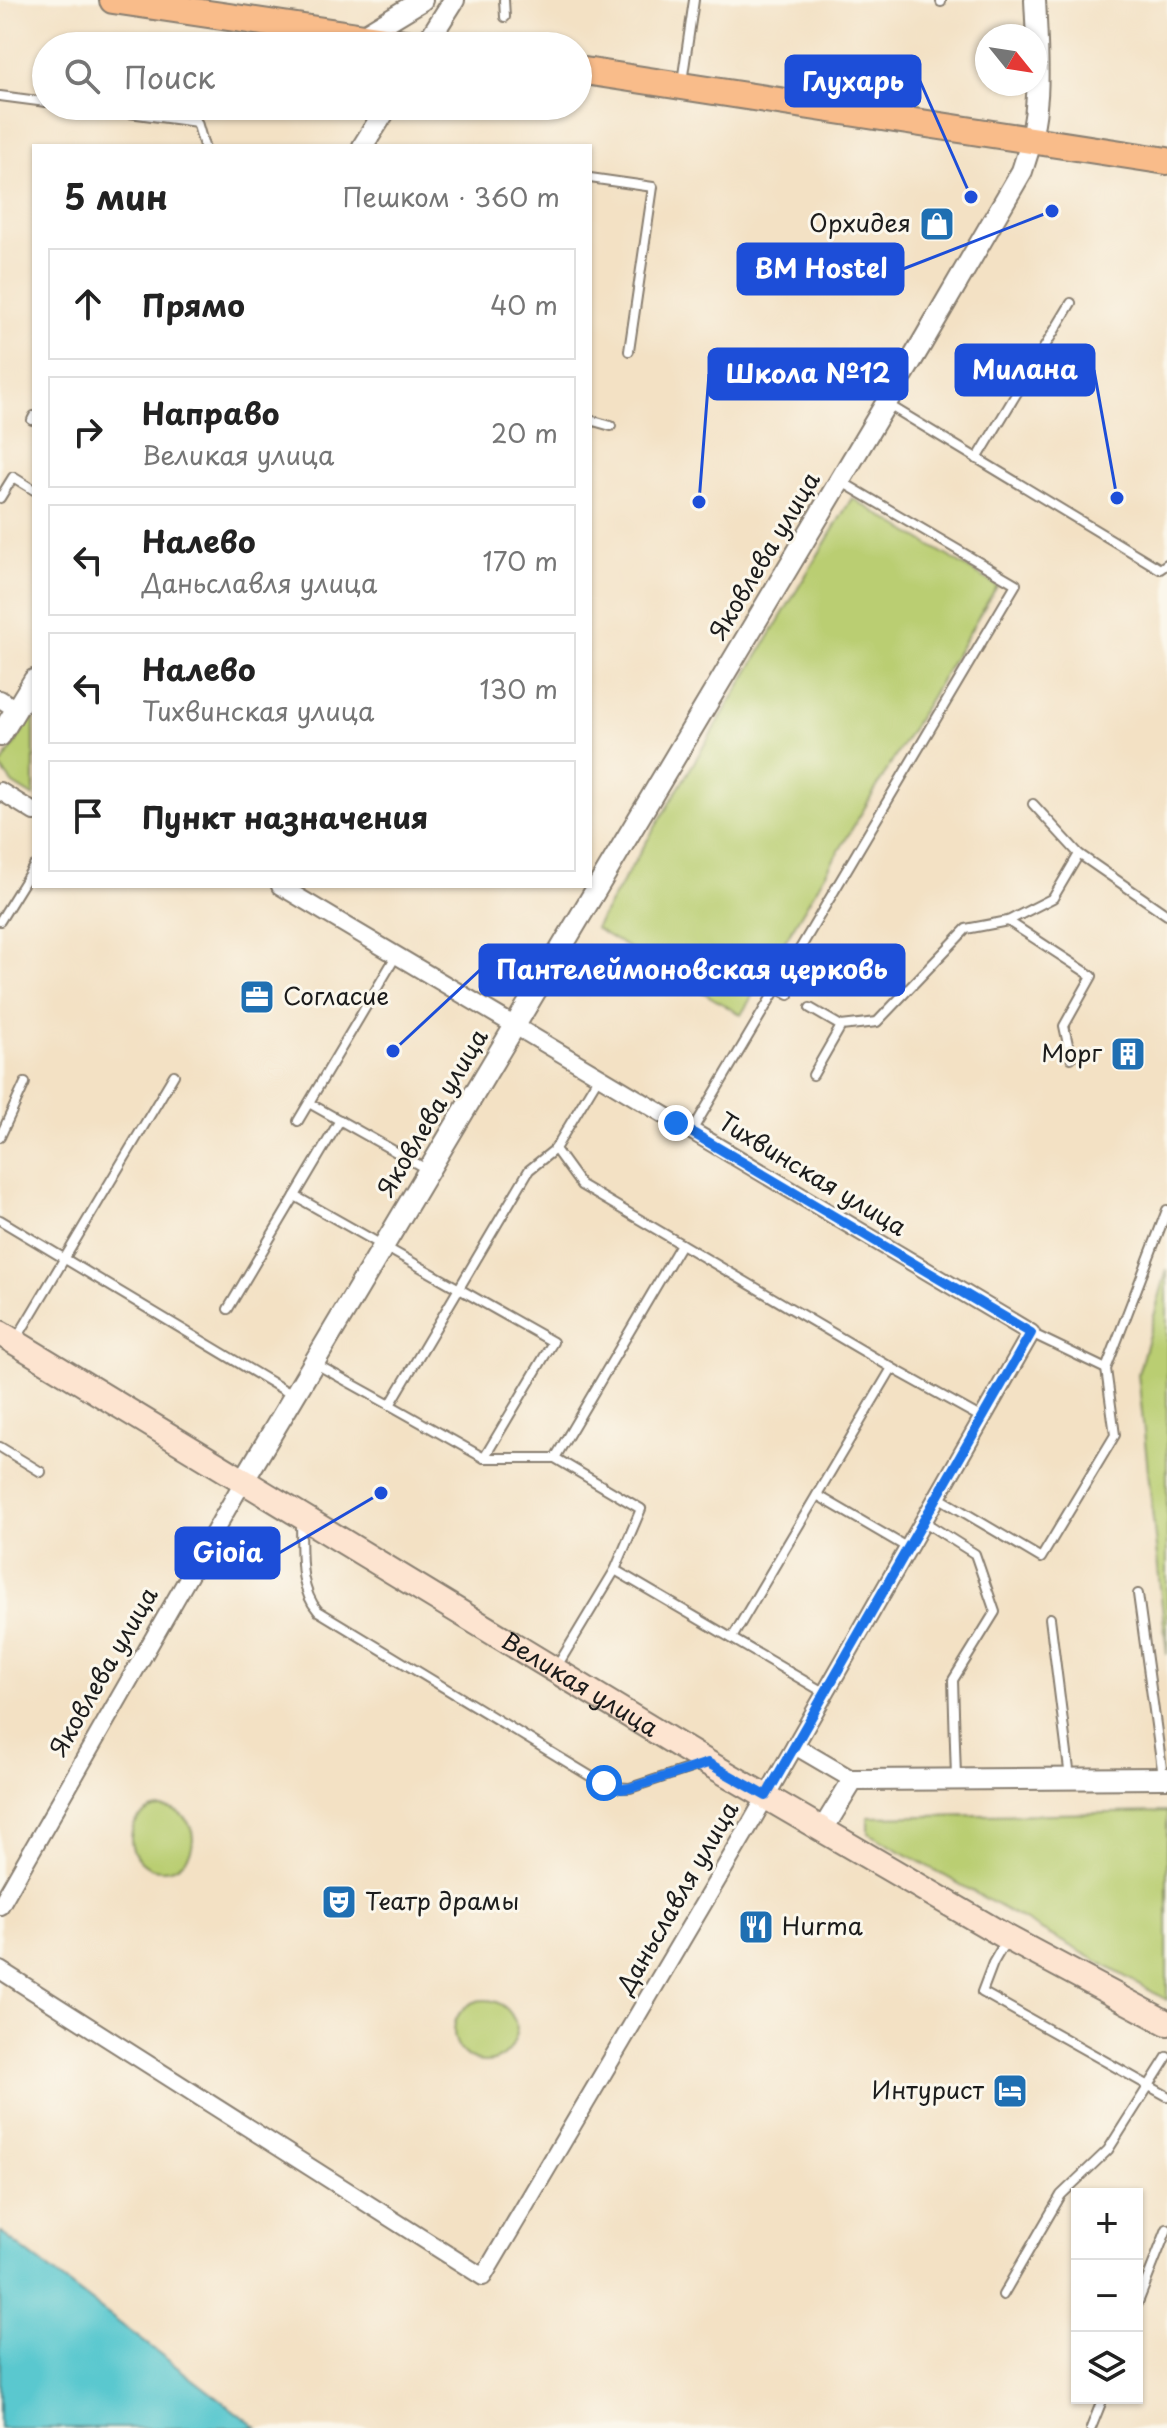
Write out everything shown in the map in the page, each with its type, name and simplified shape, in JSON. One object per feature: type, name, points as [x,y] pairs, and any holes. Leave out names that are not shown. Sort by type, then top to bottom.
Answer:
[{"type":"main road","points":[[113,0],[196,6],[334,32]]},
{"type":"main road","points":[[592,72],[1167,161]]},
{"type":"main road","name":"Великая улица","points":[[7,1338],[708,1763],[1008,1938],[1167,2023]]},
{"type":"street","points":[[369,32],[422,0]]},
{"type":"street","points":[[434,32],[454,0]]},
{"type":"street","name":"Яковлева улица","points":[[0,1906],[244,1480],[1022,171],[1033,141],[1039,85],[1035,0]]},
{"type":"street","points":[[364,144],[379,120]]},
{"type":"street","points":[[0,736],[8,704],[32,682]]},
{"type":"street","points":[[0,791],[32,811]]},
{"type":"street","name":"Тихвинская улица","points":[[283,888],[1031,1333]]},
{"type":"street","name":"Даньславля улица","points":[[0,1970],[483,2277],[766,1796],[1031,1333]]},
{"type":"street","points":[[795,1746],[853,1780],[1165,1778]]},
{"type":"street","points":[[823,1829],[853,1780]]},
{"type":"lane","points":[[504,0],[505,17]]},
{"type":"lane","points":[[681,86],[694,0]]},
{"type":"lane","points":[[0,96],[32,100]]},
{"type":"lane","points":[[182,120],[197,122],[203,144]]},
{"type":"lane","points":[[592,178],[653,187],[629,351]]},
{"type":"lane","points":[[977,459],[1071,303]]},
{"type":"lane","points":[[886,404],[1160,569],[1167,564]]},
{"type":"lane","points":[[592,421],[611,426]]},
{"type":"lane","points":[[0,498],[13,477],[32,489]]},
{"type":"lane","points":[[691,1132],[1016,584],[840,481]]},
{"type":"lane","points":[[1033,804],[1079,854],[1167,915]]},
{"type":"lane","points":[[810,1008],[841,1026],[877,1022],[966,929],[1008,921],[1053,898],[1079,854]]},
{"type":"lane","points":[[0,921],[32,869]]},
{"type":"lane","points":[[1008,921],[1092,976],[1064,1026],[1071,1058]]},
{"type":"lane","points":[[298,1121],[396,955]]},
{"type":"lane","points":[[776,988],[789,995]]},
{"type":"lane","points":[[813,1075],[841,1026]]},
{"type":"lane","points":[[7,1338],[65,1259],[174,1075]]},
{"type":"lane","points":[[390,1405],[529,1170],[555,1149],[599,1076]]},
{"type":"lane","points":[[0,1137],[25,1083]]},
{"type":"lane","points":[[309,1103],[429,1170]]},
{"type":"lane","points":[[228,1309],[340,1120]]},
{"type":"lane","points":[[555,1149],[581,1185],[982,1418]]},
{"type":"lane","points":[[295,1196],[553,1342],[484,1458]]},
{"type":"lane","points":[[937,1496],[1041,1558],[1115,1435],[1106,1369],[1167,1210]]},
{"type":"lane","points":[[0,1220],[294,1396]]},
{"type":"lane","points":[[555,1458],[681,1244]]},
{"type":"lane","points":[[1031,1333],[1106,1369]]},
{"type":"lane","points":[[314,1363],[484,1458],[555,1458],[641,1509],[615,1570],[556,1669]]},
{"type":"lane","points":[[732,1638],[892,1368]]},
{"type":"lane","points":[[0,1447],[41,1472]]},
{"type":"lane","points":[[817,1495],[908,1548]]},
{"type":"lane","points":[[300,1514],[304,1581],[308,1597],[318,1611],[613,1787],[630,1788],[708,1763]]},
{"type":"lane","points":[[923,1521],[975,1554],[995,1612],[953,1680],[956,1781]]},
{"type":"lane","points":[[615,1570],[825,1693]]},
{"type":"lane","points":[[1138,1594],[1165,1778]]},
{"type":"lane","points":[[1050,1618],[1071,1779]]},
{"type":"lane","points":[[1008,1938],[993,1963],[982,1992],[1167,2096]]},
{"type":"lane","points":[[1003,2295],[1061,2195],[1108,2150],[1167,2057]]},
{"type":"lane","points":[[1143,2290],[1167,2229]]},
{"type":"lane","points":[[1091,2428],[1101,2404]]},
{"type":"green space","points":[[852,498],[997,586],[741,1015],[595,928]]},
{"type":"green space","points":[[32,716],[32,796],[13,784],[0,767]]},
{"type":"green space","points":[[1167,1269],[1167,1655],[1138,1374]]},
{"type":"green space","points":[[162,1808],[174,1810],[184,1817],[191,1827],[191,1851],[184,1861],[174,1868],[162,1870],[150,1868],[140,1861],[133,1851],[131,1839],[133,1827],[140,1817],[150,1810]]},
{"type":"green space","points":[[1167,1812],[1167,2000],[868,1833],[868,1817]]},
{"type":"green space","points":[[485,2000],[497,2002],[507,2009],[514,2019],[514,2043],[507,2053],[497,2060],[485,2062],[473,2060],[463,2053],[456,2043],[454,2031],[456,2019],[463,2009],[473,2002]]},
{"type":"water","points":[[0,2232],[257,2428],[0,2428]]},
{"type":"place","name":"Глухарь","points":[[971,197]]},
{"type":"place","name":"BM Hostel","points":[[1052,211]]},
{"type":"place","name":"Орхидея","points":[[937,224]]},
{"type":"place","name":"Милана","points":[[1117,498]]},
{"type":"place","name":"Школа №12","points":[[699,502]]},
{"type":"place","name":"Согласие","points":[[257,997]]},
{"type":"place","name":"Пантелеймоновская церковь","points":[[393,1051]]},
{"type":"place","name":"Морг","points":[[1128,1054]]},
{"type":"place","name":"Gioia","points":[[381,1493]]},
{"type":"place","name":"Театр драмы","points":[[339,1902]]},
{"type":"place","name":"Hurma","points":[[756,1927]]},
{"type":"place","name":"Интурист","points":[[1010,2091]]},
{"type":"route","points":[[604,1783],[621,1789],[630,1788],[708,1763],[766,1796],[1031,1333],[676,1123]]}]
